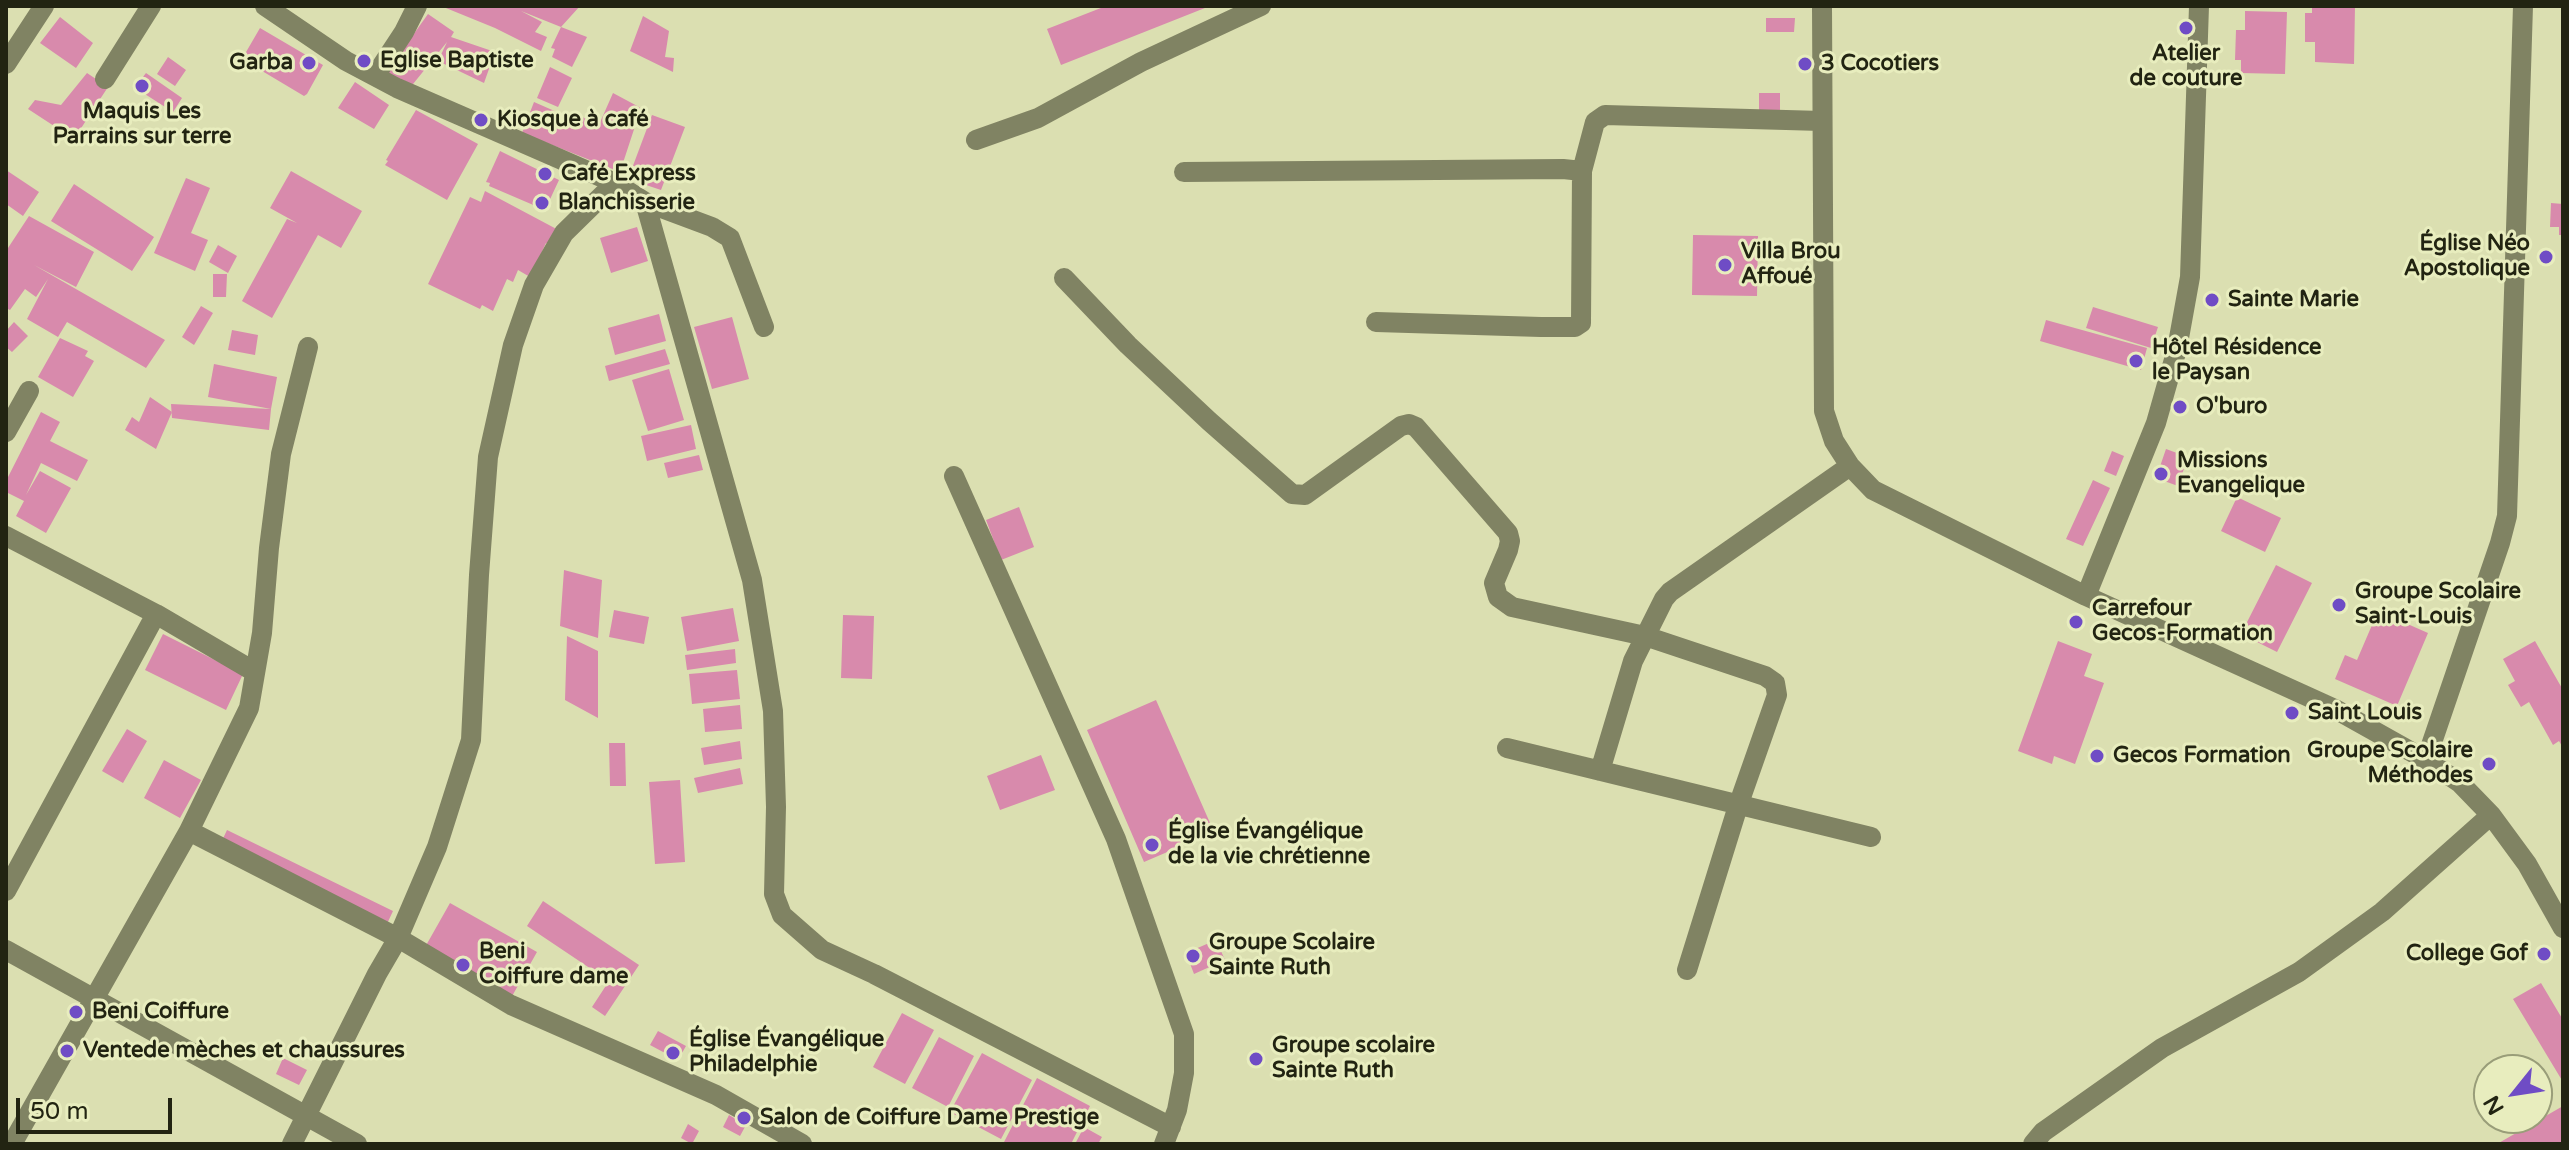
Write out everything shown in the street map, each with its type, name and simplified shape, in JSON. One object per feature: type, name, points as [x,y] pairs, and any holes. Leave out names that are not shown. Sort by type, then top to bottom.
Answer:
[{"type":"street","points":[[6,64],[44,6]]},
{"type":"street","points":[[105,79],[151,6]]},
{"type":"street","points":[[265,6],[346,61],[375,76],[615,183],[645,202],[712,227],[730,238],[764,327]]},
{"type":"street","points":[[375,76],[417,6]]},
{"type":"street","points":[[976,140],[1038,118],[1141,62],[1261,6]]},
{"type":"street","points":[[1822,6],[1824,411],[1834,441],[1850,466],[1873,490],[2086,596],[2335,709],[2426,760],[2460,783],[2491,815],[2527,864],[2563,928]]},
{"type":"street","points":[[2086,596],[2156,423],[2177,349],[2190,277],[2199,6]]},
{"type":"street","points":[[2426,760],[2507,516],[2523,6]]},
{"type":"street","points":[[1376,322],[1541,327],[1575,327],[1581,323],[1582,171],[1595,122],[1605,115],[1822,121]]},
{"type":"street","points":[[1184,172],[1582,171]]},
{"type":"street","points":[[292,1144],[398,938],[437,847],[471,740],[488,457],[513,345],[534,285],[564,233],[615,183]]},
{"type":"street","points":[[645,202],[752,580],[773,711],[776,807],[774,894],[782,915],[822,950],[874,974],[1167,1135],[1177,1110],[1184,1073],[1184,1034],[1116,839],[954,476]]},
{"type":"street","points":[[1064,278],[1139,356],[1292,494],[1305,495],[1401,426],[1409,424],[1416,427],[1508,533],[1508,550],[1494,583],[1498,597],[1512,607],[1645,636],[1765,676],[1775,683],[1777,695],[1738,806],[1687,970]]},
{"type":"street","points":[[12,1144],[189,831],[249,708],[262,633],[281,454],[308,347]]},
{"type":"street","points":[[6,432],[29,391]]},
{"type":"street","points":[[1600,771],[1633,661],[1670,592],[1850,466]]},
{"type":"street","points":[[6,536],[156,614],[255,672]]},
{"type":"street","points":[[6,891],[156,614]]},
{"type":"street","points":[[1507,748],[1871,837]]},
{"type":"street","points":[[2033,1144],[2043,1132],[2162,1048],[2299,972],[2382,912],[2491,815]]},
{"type":"street","points":[[189,831],[398,938],[511,1005],[716,1095],[802,1144]]},
{"type":"street","points":[[6,950],[357,1144]]},
{"type":"building","points":[[441,6],[580,6],[561,27],[521,11],[542,22],[535,32],[547,37],[541,51]]},
{"type":"building","points":[[1106,6],[1210,6],[1061,65],[1047,29]]},
{"type":"building","points":[[2312,6],[2355,6],[2354,64],[2315,62],[2315,42],[2305,42],[2305,13],[2312,13]]},
{"type":"building","points":[[2245,11],[2287,12],[2285,74],[2241,73],[2241,60],[2235,60],[2236,30],[2245,30]]},
{"type":"building","points":[[428,14],[454,32],[451,37],[495,52],[484,83],[438,61],[447,42],[409,89],[386,73]]},
{"type":"building","points":[[643,16],[669,31],[665,57],[674,58],[673,72],[630,51]]},
{"type":"building","points":[[60,17],[93,43],[76,68],[40,43]]},
{"type":"building","points":[[1766,18],[1795,18],[1794,32],[1766,32]]},
{"type":"building","points":[[561,27],[587,37],[572,67],[552,57],[555,49],[551,48]]},
{"type":"building","points":[[260,28],[323,65],[307,94],[304,96],[242,59]]},
{"type":"building","points":[[168,57],[186,70],[175,86],[157,74]]},
{"type":"building","points":[[550,67],[572,78],[558,107],[537,98]]},
{"type":"building","points":[[87,73],[108,87],[74,139],[28,109],[35,100],[61,105]]},
{"type":"building","points":[[146,73],[182,98],[173,112],[137,89]]},
{"type":"building","points":[[355,82],[389,105],[374,129],[338,108]]},
{"type":"building","points":[[613,93],[641,108],[620,172],[522,133],[534,102],[566,116],[572,117],[574,111],[587,120],[598,122],[598,127]]},
{"type":"building","points":[[1759,93],[1780,93],[1780,113],[1759,113]]},
{"type":"building","points":[[416,110],[478,144],[447,200],[385,165]]},
{"type":"building","points":[[652,115],[685,127],[661,190],[628,179]]},
{"type":"building","points":[[500,151],[559,180],[545,210],[489,186],[490,183],[486,182]]},
{"type":"building","points":[[6,170],[39,192],[23,216],[6,204]]},
{"type":"building","points":[[291,171],[362,211],[341,248],[318,235],[272,318],[242,301],[287,219],[297,223],[270,208]]},
{"type":"building","points":[[186,178],[210,188],[191,233],[208,240],[195,271],[154,253]]},
{"type":"building","points":[[74,184],[154,237],[132,271],[51,221]]},
{"type":"building","points":[[485,191],[564,233],[551,246],[546,243],[530,277],[518,270],[513,282],[507,279],[493,311],[482,305],[480,309],[428,284],[470,197],[481,202]]},
{"type":"building","points":[[2551,203],[2563,204],[2563,235],[2559,235],[2559,227],[2550,227]]},
{"type":"building","points":[[29,216],[94,252],[76,287],[34,265],[165,340],[146,368],[67,322],[58,337],[27,319],[48,279],[36,297],[25,289],[10,310],[6,308],[6,246],[8,248]]},
{"type":"building","points":[[637,227],[648,261],[611,273],[600,238]]},
{"type":"building","name":"Villa Brou Affoué","points":[[1693,235],[1758,236],[1757,296],[1692,295]]},
{"type":"building","points":[[218,245],[237,256],[228,273],[209,262]]},
{"type":"building","points":[[213,274],[227,274],[226,297],[213,297]]},
{"type":"building","points":[[201,306],[213,313],[194,345],[182,337]]},
{"type":"building","points":[[2093,307],[2158,327],[2151,348],[2086,328]]},
{"type":"building","points":[[659,314],[666,341],[615,355],[608,328]]},
{"type":"building","points":[[732,317],[749,379],[712,389],[694,327]]},
{"type":"building","points":[[2046,320],[2147,348],[2141,370],[2040,341]]},
{"type":"building","points":[[14,322],[28,336],[12,352],[6,347],[6,331]]},
{"type":"building","points":[[232,330],[258,335],[255,355],[228,350]]},
{"type":"building","points":[[60,338],[88,351],[85,356],[94,361],[73,397],[38,377]]},
{"type":"building","points":[[665,349],[670,364],[609,381],[605,366]]},
{"type":"building","points":[[214,364],[277,377],[271,409],[208,397]]},
{"type":"building","points":[[669,369],[684,420],[648,431],[632,380]]},
{"type":"building","points":[[150,397],[172,412],[156,449],[125,430],[132,417],[139,422]]},
{"type":"building","points":[[171,404],[271,409],[269,430],[172,418]]},
{"type":"building","points":[[41,412],[60,422],[50,441],[88,460],[77,481],[41,463],[26,495],[40,471],[71,488],[46,533],[16,516],[24,501],[6,492],[6,481]]},
{"type":"building","points":[[691,425],[696,449],[647,461],[641,436]]},
{"type":"building","points":[[2166,449],[2188,457],[2178,486],[2156,478]]},
{"type":"building","points":[[2112,451],[2124,456],[2116,476],[2104,471]]},
{"type":"building","points":[[699,455],[703,470],[668,478],[664,463]]},
{"type":"building","points":[[2093,480],[2110,488],[2083,546],[2066,539]]},
{"type":"building","points":[[2237,497],[2281,518],[2265,552],[2221,531]]},
{"type":"building","points":[[1019,507],[1034,547],[1001,560],[986,520]]},
{"type":"building","points":[[2276,565],[2312,583],[2277,652],[2241,634]]},
{"type":"building","points":[[564,570],[602,580],[598,638],[560,626]]},
{"type":"building","points":[[733,608],[739,641],[687,651],[681,617]]},
{"type":"building","points":[[614,610],[649,617],[644,644],[609,637]]},
{"type":"building","points":[[2378,611],[2428,633],[2397,706],[2335,679],[2345,655],[2357,660]]},
{"type":"building","points":[[843,615],[874,616],[872,679],[841,678]]},
{"type":"building","points":[[163,634],[243,674],[226,710],[145,670]]},
{"type":"building","points":[[567,636],[598,651],[598,718],[565,700]]},
{"type":"building","points":[[2058,641],[2092,654],[2084,676],[2104,683],[2075,764],[2054,756],[2052,764],[2018,751]]},
{"type":"building","points":[[2535,641],[2563,690],[2563,748],[2559,741],[2553,745],[2529,702],[2521,707],[2508,685],[2515,681],[2503,659]]},
{"type":"building","points":[[735,649],[736,663],[687,670],[685,655]]},
{"type":"building","points":[[737,670],[740,699],[692,704],[689,674]]},
{"type":"building","points":[[1156,700],[1214,832],[1144,862],[1087,730]]},
{"type":"building","points":[[740,705],[742,729],[705,732],[703,709]]},
{"type":"building","points":[[127,729],[147,741],[123,783],[102,771]]},
{"type":"building","points":[[740,741],[742,759],[704,765],[701,748]]},
{"type":"building","points":[[609,743],[625,743],[626,786],[610,786]]},
{"type":"building","points":[[1041,755],[1055,790],[1000,810],[987,776]]},
{"type":"building","points":[[164,760],[201,780],[180,818],[144,798]]},
{"type":"building","points":[[740,768],[743,784],[698,793],[694,778]]},
{"type":"building","points":[[680,780],[685,862],[655,864],[649,782]]},
{"type":"building","points":[[227,830],[393,911],[386,926],[220,845]]},
{"type":"building","points":[[543,901],[639,965],[605,1016],[592,1007],[609,981],[527,926]]},
{"type":"building","points":[[450,903],[537,952],[511,998],[424,949]]},
{"type":"building","points":[[1216,940],[1225,960],[1194,974],[1186,953]]},
{"type":"building","points":[[2541,983],[2563,1020],[2563,1082],[2553,1065],[2553,1054],[2546,1054],[2513,999]]},
{"type":"building","points":[[902,1013],[934,1030],[905,1084],[873,1067]]},
{"type":"building","points":[[658,1031],[686,1046],[678,1060],[650,1045]]},
{"type":"building","points":[[939,1037],[974,1056],[948,1107],[912,1088]]},
{"type":"building","points":[[982,1053],[1032,1080],[1001,1139],[950,1112]]},
{"type":"building","points":[[283,1058],[307,1070],[299,1085],[276,1074]]},
{"type":"building","points":[[1037,1078],[1090,1106],[1071,1144],[1003,1144]]},
{"type":"building","points":[[2563,1106],[2563,1144],[2497,1144],[2514,1134],[2553,1134],[2553,1112]]},
{"type":"building","points":[[729,1115],[746,1125],[740,1136],[723,1127]]},
{"type":"building","points":[[688,1124],[699,1131],[692,1144],[681,1138]]},
{"type":"building","points":[[1084,1127],[1102,1137],[1098,1144],[1075,1144]]},
{"type":"place","name":"Atelier de couture","points":[[2186,28]]},
{"type":"place","name":"Eglise Baptiste","points":[[364,61]]},
{"type":"place","name":"Garba","points":[[309,63]]},
{"type":"place","name":"3 Cocotiers","points":[[1805,64]]},
{"type":"place","name":"Maquis Les Parrains sur terre","points":[[142,86]]},
{"type":"place","name":"Kiosque à café","points":[[481,120]]},
{"type":"place","name":"Café Express","points":[[545,174]]},
{"type":"place","name":"Blanchisserie","points":[[542,203]]},
{"type":"place","name":"Église Néo Apostolique","points":[[2546,257]]},
{"type":"place","name":"Villa Brou Affoué","points":[[1725,265]]},
{"type":"place","name":"Sainte Marie","points":[[2212,300]]},
{"type":"place","name":"Hôtel Résidence le Paysan","points":[[2136,361]]},
{"type":"place","name":"O'buro","points":[[2180,407]]},
{"type":"place","name":"Missions Evangelique","points":[[2161,474]]},
{"type":"place","name":"Groupe Scolaire Saint-Louis","points":[[2339,605]]},
{"type":"place","name":"Carrefour Gecos-Formation","points":[[2076,622]]},
{"type":"place","name":"Saint Louis","points":[[2292,713]]},
{"type":"place","name":"Gecos Formation","points":[[2097,756]]},
{"type":"place","name":"Groupe Scolaire Méthodes","points":[[2489,764]]},
{"type":"place","name":"Église Évangélique de la vie chrétienne","points":[[1152,845]]},
{"type":"place","name":"College Gof","points":[[2544,954]]},
{"type":"place","name":"Groupe Scolaire Sainte Ruth","points":[[1193,956]]},
{"type":"place","name":"Beni Coiffure dame","points":[[463,965]]},
{"type":"place","name":"Beni Coiffure","points":[[76,1012]]},
{"type":"place","name":"Ventede mèches et chaussures","points":[[67,1051]]},
{"type":"place","name":"Église Évangélique Philadelphie","points":[[673,1053]]},
{"type":"place","name":"Groupe scolaire Sainte Ruth","points":[[1256,1059]]},
{"type":"place","name":"Salon de Coiffure Dame Prestige","points":[[744,1118]]}]
